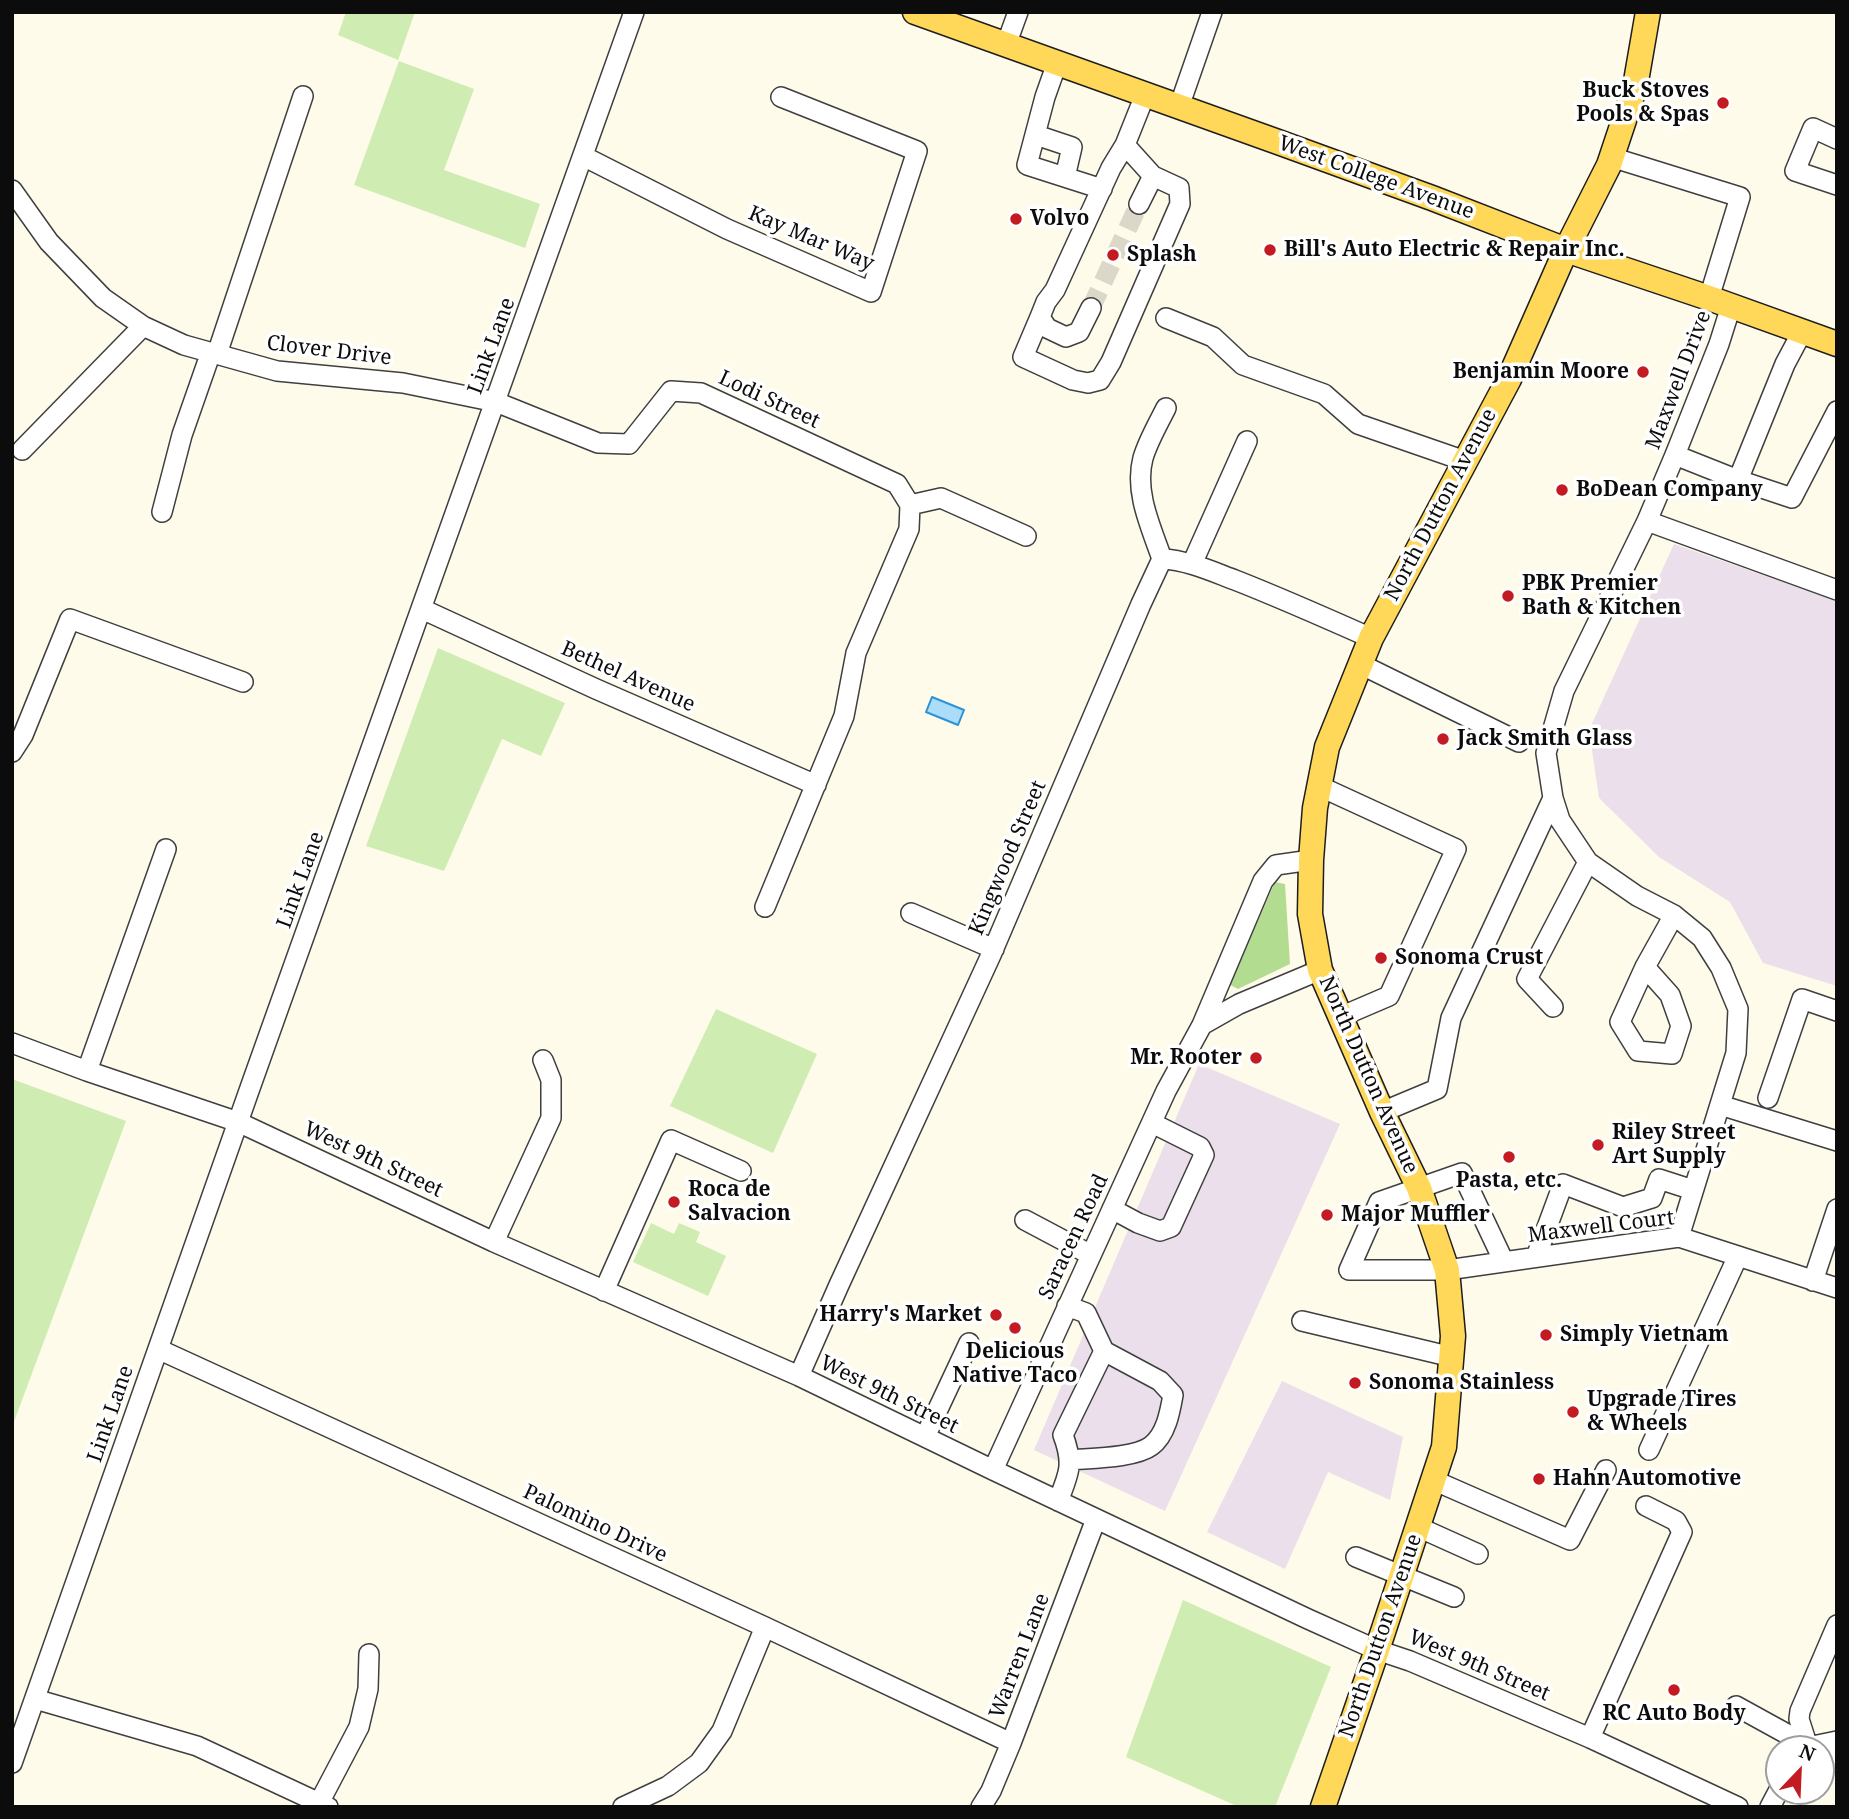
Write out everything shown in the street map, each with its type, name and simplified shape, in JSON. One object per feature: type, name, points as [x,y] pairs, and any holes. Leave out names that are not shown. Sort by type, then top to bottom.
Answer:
[{"type":"main road","name":"West College Avenue","points":[[915,12],[1432,198],[1566,250],[1837,344]]},
{"type":"main road","name":"North Dutton Avenue","points":[[1322,1807],[1444,1447],[1453,1336],[1447,1270],[1419,1188],[1382,1112],[1320,970],[1310,914],[1315,808],[1327,747],[1370,638],[1508,379],[1611,157],[1635,87],[1648,12]]},
{"type":"street","name":"Link Lane","points":[[12,1763],[634,12]]},
{"type":"street","points":[[1006,45],[1018,12]]},
{"type":"street","points":[[1179,107],[1212,12]]},
{"type":"street","points":[[1057,64],[1045,97],[1027,165],[1102,189]]},
{"type":"street","points":[[1125,145],[1153,176],[1179,188],[1180,204],[1111,362],[1100,380],[1088,383],[1073,380],[1023,357],[1046,302],[1055,290],[1125,145],[1145,95]]},
{"type":"street","points":[[162,512],[182,435],[214,353],[303,96]]},
{"type":"street","name":"Kay Mar Way","points":[[583,156],[727,229],[872,292],[917,150],[780,97]]},
{"type":"street","points":[[1837,139],[1813,128],[1796,171],[1837,185]]},
{"type":"street","points":[[1036,135],[1072,148],[1065,177]]},
{"type":"street","name":"Maxwell Drive","points":[[1611,157],[1740,197],[1720,302],[1718,344],[1647,521],[1564,691],[1546,754],[1553,798],[1560,820],[1588,862],[1637,896],[1674,915],[1702,938],[1721,968],[1738,1009],[1736,1053],[1679,1237]]},
{"type":"street","points":[[1139,204],[1153,176]]},
{"type":"street","name":"Clover Drive","points":[[12,190],[49,242],[103,298],[143,326],[184,345],[277,371],[403,383],[496,402]]},
{"type":"street","points":[[1040,317],[1047,328],[1066,337],[1079,332],[1091,308]]},
{"type":"street","points":[[1166,318],[1213,337],[1243,365],[1324,394],[1358,424],[1465,461]]},
{"type":"street","points":[[22,450],[143,326]]},
{"type":"street","points":[[1738,480],[1785,364],[1802,332]]},
{"type":"street","name":"Lodi Street","points":[[496,402],[598,443],[629,444],[671,391],[701,393],[897,484],[910,505]]},
{"type":"street","points":[[1166,408],[1144,455],[1141,470],[1145,510],[1162,559],[1175,559],[1192,564],[1283,599],[1370,638]]},
{"type":"street","points":[[1675,455],[1792,498],[1837,411]]},
{"type":"street","points":[[1192,564],[1247,442]]},
{"type":"street","points":[[765,907],[844,716],[856,653],[909,529],[910,505],[941,498],[1026,536]]},
{"type":"street","points":[[1647,521],[1837,590]]},
{"type":"street","name":"Kingwood Street","points":[[799,1376],[994,949],[1162,559]]},
{"type":"street","name":"Bethel Avenue","points":[[422,609],[816,785]]},
{"type":"street","points":[[12,752],[23,735],[70,620],[243,682]]},
{"type":"street","points":[[1360,664],[1519,742]]},
{"type":"street","points":[[1319,786],[1456,849],[1389,996],[1340,1017]]},
{"type":"street","points":[[1382,1112],[1437,1089],[1451,1018],[1553,798]]},
{"type":"street","points":[[87,1071],[166,849]]},
{"type":"street","name":"Saracen Road","points":[[993,1471],[1166,1091],[1202,1025],[1263,881],[1276,865],[1311,860]]},
{"type":"street","points":[[1553,1007],[1527,979],[1588,862]]},
{"type":"street","points":[[911,912],[994,949]]},
{"type":"street","points":[[1645,967],[1674,915]]},
{"type":"street","points":[[1202,1025],[1239,1004],[1320,970]]},
{"type":"street","points":[[1768,1098],[1802,999],[1837,1011]]},
{"type":"street","name":"West 9th Street","points":[[12,1043],[238,1122],[494,1242],[799,1376],[993,1471],[1377,1650],[1410,1661],[1590,1738],[1738,1807]]},
{"type":"street","points":[[494,1242],[551,1118],[551,1080],[542,1060]]},
{"type":"street","points":[[1720,1105],[1837,1141]]},
{"type":"street","points":[[1112,1209],[1160,1231],[1171,1227],[1204,1155],[1200,1147],[1152,1122]]},
{"type":"street","points":[[604,1291],[671,1140],[741,1171]]},
{"type":"street","points":[[1419,1188],[1462,1172],[1504,1262]]},
{"type":"street","points":[[1536,1257],[1563,1184],[1622,1207],[1652,1198],[1659,1179],[1693,1189]]},
{"type":"street","name":"Maxwell Court","points":[[1419,1188],[1379,1202],[1349,1270],[1447,1270],[1679,1237],[1837,1288]]},
{"type":"street","points":[[1814,1281],[1837,1209]]},
{"type":"street","points":[[1025,1220],[1091,1255]]},
{"type":"street","points":[[1649,1450],[1738,1256]]},
{"type":"street","points":[[1067,1306],[1086,1313],[1104,1352],[1160,1381],[1173,1395],[1170,1413],[1153,1445],[1137,1454],[1069,1460]]},
{"type":"street","points":[[1302,1321],[1452,1357]]},
{"type":"street","points":[[925,1437],[969,1343]]},
{"type":"street","name":"Palomino Drive","points":[[158,1349],[765,1627],[1011,1743]]},
{"type":"street","points":[[1058,1501],[1069,1475],[1069,1450],[1063,1435],[1104,1352]]},
{"type":"street","points":[[1433,1480],[1570,1540],[1606,1470]]},
{"type":"street","points":[[1590,1738],[1682,1532],[1676,1521],[1646,1506]]},
{"type":"street","name":"Warren Lane","points":[[981,1807],[991,1791],[1011,1743],[1096,1519]]},
{"type":"street","points":[[1418,1527],[1478,1555]]},
{"type":"street","points":[[1356,1558],[1454,1597]]},
{"type":"street","points":[[1806,1735],[1799,1720],[1800,1711],[1837,1625]]},
{"type":"street","points":[[623,1807],[668,1786],[699,1763],[722,1731],[765,1627]]},
{"type":"street","points":[[35,1699],[197,1746],[324,1805],[359,1727],[368,1689],[369,1654]]},
{"type":"street","points":[[1736,1706],[1789,1735]]},
{"type":"shaded area","points":[[1674,544],[1837,601],[1837,986],[1763,963],[1730,902],[1659,857],[1599,798],[1589,730]]},
{"type":"shaded area","points":[[1199,1064],[1340,1124],[1165,1511],[1034,1450]]},
{"type":"shaded area","points":[[1282,1381],[1403,1437],[1390,1500],[1328,1472],[1285,1569],[1207,1532]]},
{"type":"green space","points":[[346,12],[415,12],[398,60],[338,35]]},
{"type":"green space","points":[[399,61],[474,89],[444,170],[540,204],[525,248],[354,185]]},
{"type":"green space","points":[[438,648],[565,703],[541,756],[502,739],[444,871],[366,846]]},
{"type":"green space","points":[[1275,882],[1285,884],[1290,964],[1238,989],[1230,985]]},
{"type":"green space","points":[[716,1009],[817,1054],[773,1153],[670,1106]]},
{"type":"green space","points":[[12,1079],[126,1121],[12,1427]]},
{"type":"green space","points":[[651,1223],[674,1234],[679,1223],[700,1232],[696,1242],[726,1256],[708,1296],[633,1262]]},
{"type":"green space","points":[[1183,1600],[1331,1667],[1275,1807],[1239,1807],[1126,1757]]},
{"type":"water","points":[[932,697],[964,710],[958,725],[926,712]]},
{"type":"tunnel","points":[[1091,308],[1139,204]]},
{"type":"place","name":"Buck Stoves Pools & Spas","points":[[1723,103]]},
{"type":"place","name":"Volvo","points":[[1016,219]]},
{"type":"place","name":"Bill's Auto Electric & Repair Inc.","points":[[1270,250]]},
{"type":"place","name":"Splash","points":[[1113,255]]},
{"type":"place","name":"Benjamin Moore","points":[[1643,372]]},
{"type":"place","name":"BoDean Company","points":[[1562,490]]},
{"type":"place","name":"PBK Premier Bath & Kitchen","points":[[1508,596]]},
{"type":"place","name":"Jack Smith Glass","points":[[1443,739]]},
{"type":"place","name":"Sonoma Crust","points":[[1381,958]]},
{"type":"place","name":"Mr. Rooter","points":[[1256,1058]]},
{"type":"place","name":"Riley Street Art Supply","points":[[1598,1145]]},
{"type":"place","name":"Pasta, etc.","points":[[1509,1157]]},
{"type":"place","name":"Roca de Salvacion","points":[[674,1202]]},
{"type":"place","name":"Major Muffler","points":[[1327,1215]]},
{"type":"place","name":"Harry's Market","points":[[996,1315]]},
{"type":"place","name":"Delicious Native Taco","points":[[1015,1328]]},
{"type":"place","name":"Simply Vietnam","points":[[1546,1335]]},
{"type":"place","name":"Sonoma Stainless","points":[[1355,1383]]},
{"type":"place","name":"Upgrade Tires & Wheels","points":[[1573,1412]]},
{"type":"place","name":"Hahn Automotive","points":[[1539,1479]]},
{"type":"place","name":"RC Auto Body","points":[[1674,1690]]}]
